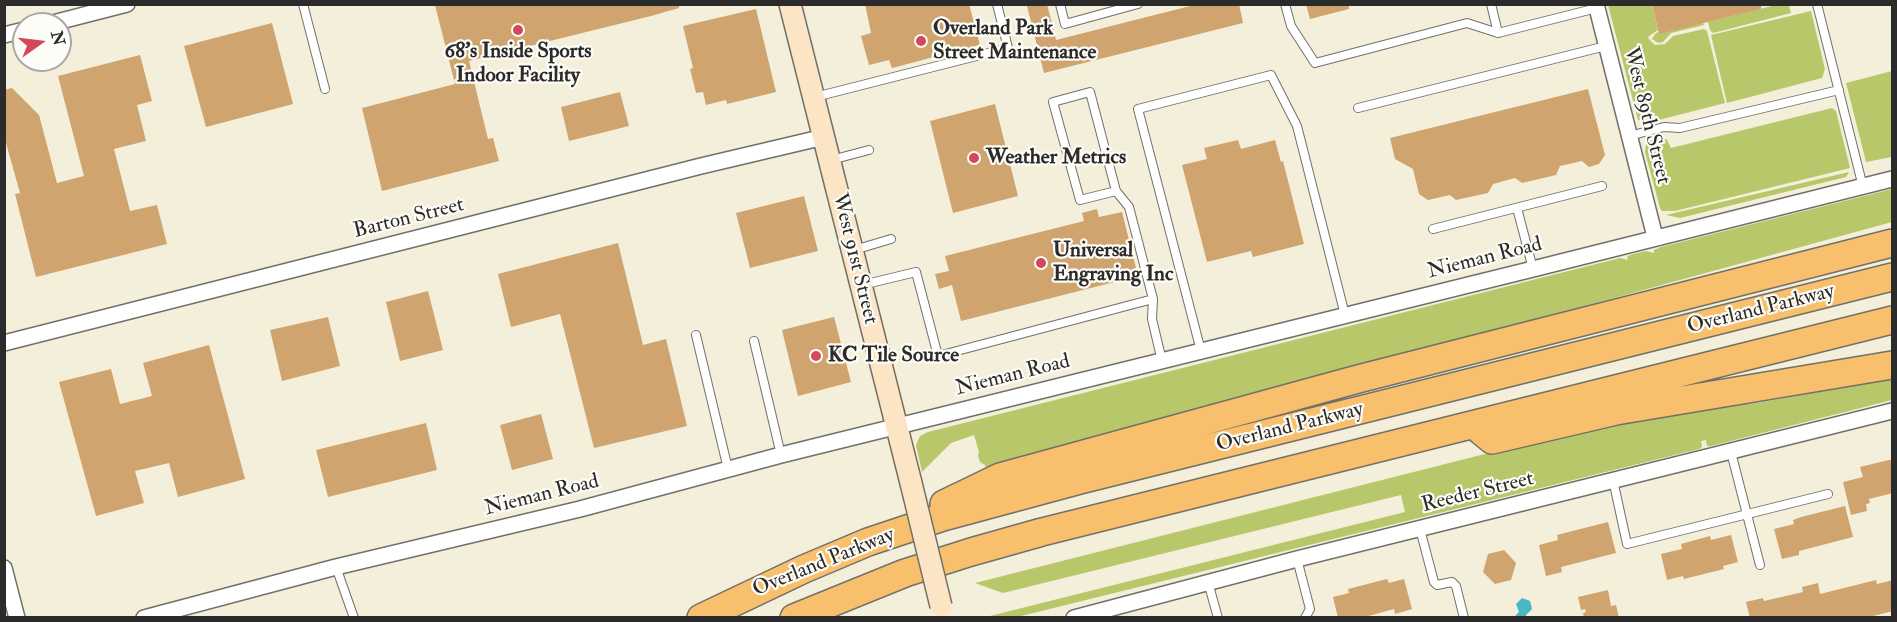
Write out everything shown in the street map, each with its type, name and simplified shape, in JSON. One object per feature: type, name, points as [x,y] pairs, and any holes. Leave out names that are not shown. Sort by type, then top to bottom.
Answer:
[{"type":"highway","points":[[868,542],[1000,477],[1358,379],[1893,243]]},
{"type":"highway","name":"Overland Parkway","points":[[701,618],[804,569],[868,542],[943,517],[1080,480],[1893,277]]},
{"type":"highway","name":"Overland Parkway","points":[[794,618],[905,573],[1042,532],[1893,320]]},
{"type":"highway","points":[[1474,425],[1492,440],[1616,411],[1893,364]]},
{"type":"street","points":[[72,18],[127,4]]},
{"type":"street","name":"West 91st Street","points":[[790,4],[943,612]]},
{"type":"street","name":"West 89th Street","points":[[1596,6],[1655,237]]},
{"type":"street","name":"Barton Street","points":[[4,343],[717,162],[824,137]]},
{"type":"street","name":"Nieman Road","points":[[144,618],[336,567],[558,515],[781,455],[1533,270],[1893,178]]},
{"type":"street","name":"Reeder Street","points":[[1074,618],[1131,610],[1208,582],[1893,411]]},
{"type":"street","points":[[4,568],[17,618]]},
{"type":"lane","points":[[303,4],[325,89]]},
{"type":"lane","points":[[814,97],[1008,48],[997,4]]},
{"type":"lane","points":[[1060,4],[1065,24],[1138,4]]},
{"type":"lane","points":[[1286,4],[1291,26],[1315,63],[1467,23],[1498,33],[1596,6]]},
{"type":"lane","points":[[1491,4],[1498,33]]},
{"type":"lane","points":[[1817,4],[1863,187]]},
{"type":"lane","points":[[1358,108],[1606,46]]},
{"type":"lane","points":[[1201,351],[1138,109],[1271,75],[1297,126],[1346,315]]},
{"type":"lane","points":[[1629,136],[1664,127],[1680,128],[1839,90]]},
{"type":"lane","points":[[1116,191],[1080,200],[1053,102],[1090,92],[1116,191],[1129,207],[1153,299],[1152,319],[1162,361]]},
{"type":"lane","points":[[830,161],[869,150]]},
{"type":"lane","points":[[1433,229],[1602,186]]},
{"type":"lane","points":[[1517,208],[1533,270]]},
{"type":"lane","points":[[852,250],[891,239]]},
{"type":"lane","points":[[861,285],[916,272],[938,356],[1153,299]]},
{"type":"lane","points":[[696,335],[728,469]]},
{"type":"lane","points":[[754,342],[781,455]]},
{"type":"lane","points":[[1731,452],[1761,565]]},
{"type":"lane","points":[[1613,480],[1627,544],[1828,494]]},
{"type":"lane","points":[[1420,529],[1434,582],[1437,585],[1452,582],[1456,586],[1464,618]]},
{"type":"lane","points":[[1297,559],[1310,609],[1305,618]]},
{"type":"lane","points":[[336,567],[354,618]]},
{"type":"lane","points":[[1208,582],[1218,618]]},
{"type":"green space","points":[[1780,4],[1789,5],[1791,13],[1713,33],[1710,30],[1708,22]]},
{"type":"green space","points":[[1608,5],[1652,5],[1658,30],[1648,38],[1655,45],[1665,44],[1673,36],[1704,29],[1707,31],[1725,103],[1651,122],[1638,120]]},
{"type":"green space","points":[[1811,11],[1825,69],[1822,78],[1727,103],[1711,35]]},
{"type":"green space","points":[[1703,23],[1704,25],[1671,33],[1663,42],[1658,43],[1652,39],[1656,33]]},
{"type":"green space","points":[[1892,71],[1892,157],[1866,162],[1846,83]]},
{"type":"green space","points":[[1832,108],[1836,111],[1850,168],[1675,211],[1662,211],[1660,208],[1645,152],[1646,144],[1650,140],[1664,138],[1671,148]]},
{"type":"green space","points":[[1849,172],[1846,177],[1680,218],[1666,215]]},
{"type":"green space","points":[[1892,189],[1892,222],[986,470],[985,465],[980,462],[974,435],[951,443],[922,472],[916,445],[920,436],[928,432],[1620,258],[1628,260],[1627,257],[1630,255],[1646,251],[1654,253],[1654,250],[1661,247]]},
{"type":"green space","points":[[1892,379],[1892,400],[1711,446],[1707,446],[1706,440],[1701,441],[1702,447],[1699,449],[1017,617],[986,617],[1405,512],[1401,495],[1003,593],[975,583],[1556,436],[1621,421],[1632,423],[1637,417],[1678,410],[1757,403]]},
{"type":"water","points":[[1522,598],[1530,601],[1532,609],[1526,617],[1514,617],[1519,612],[1516,604]]},
{"type":"building","points":[[679,4],[679,8],[651,16],[469,61],[488,139],[493,138],[499,161],[382,191],[362,108],[455,84],[435,5]]},
{"type":"building","name":"Overland Park Street Maintenance","points":[[865,4],[969,4],[980,45],[892,68],[889,60],[869,65],[861,36],[871,33]]},
{"type":"building","points":[[1047,4],[1056,40],[1198,4],[1239,4],[1243,23],[1044,73],[1027,6]]},
{"type":"building","points":[[1306,4],[1349,4],[1349,9],[1310,19]]},
{"type":"building","points":[[1652,4],[1761,4],[1761,9],[1659,34]]},
{"type":"building","points":[[756,9],[776,92],[727,104],[726,100],[706,105],[703,92],[696,93],[690,69],[693,68],[683,26]]},
{"type":"building","points":[[272,23],[293,104],[206,127],[184,46]]},
{"type":"building","points":[[140,55],[152,101],[137,105],[146,141],[114,149],[130,211],[157,205],[167,244],[36,277],[15,194],[20,193],[4,136],[4,90],[12,88],[39,115],[57,183],[84,176],[58,76]]},
{"type":"building","points":[[1588,89],[1605,155],[1599,164],[1589,167],[1582,161],[1560,166],[1556,175],[1522,183],[1515,178],[1493,184],[1488,193],[1456,200],[1450,195],[1428,200],[1419,194],[1413,169],[1395,159],[1390,138]]},
{"type":"building","points":[[620,92],[629,126],[569,141],[561,107]]},
{"type":"building","name":"Weather Metrics","points":[[995,104],[1018,196],[953,213],[930,121]]},
{"type":"building","points":[[1238,140],[1241,149],[1275,140],[1281,162],[1283,161],[1304,244],[1253,257],[1251,251],[1207,262],[1182,165],[1207,159],[1204,148]]},
{"type":"building","points":[[804,196],[818,251],[750,268],[736,213]]},
{"type":"building","name":"Universal Engraving Inc","points":[[1097,209],[1099,217],[1122,212],[1138,276],[961,321],[952,285],[939,289],[935,274],[949,271],[945,256],[1084,221],[1082,213]]},
{"type":"building","points":[[618,243],[643,345],[666,339],[687,426],[594,448],[560,314],[511,327],[498,274]]},
{"type":"building","points":[[428,291],[443,350],[400,361],[386,302]]},
{"type":"building","points":[[328,317],[340,366],[282,381],[270,330]]},
{"type":"building","name":"KC Tile Source","points":[[834,317],[851,382],[798,396],[782,330]]},
{"type":"building","points":[[209,345],[245,479],[178,497],[169,463],[135,471],[144,503],[96,516],[59,382],[111,369],[120,404],[152,396],[143,363]]},
{"type":"building","points":[[541,414],[553,459],[512,470],[500,425]]},
{"type":"building","points":[[426,423],[437,470],[328,497],[316,450]]},
{"type":"building","points":[[1893,459],[1893,493],[1869,499],[1870,503],[1866,504],[1867,511],[1851,515],[1843,482],[1863,477],[1860,467]]},
{"type":"building","points":[[1845,506],[1853,537],[1799,551],[1799,555],[1782,559],[1774,529],[1794,524],[1793,520],[1801,517]]},
{"type":"building","points":[[1608,522],[1616,553],[1561,567],[1562,572],[1546,576],[1539,545],[1558,540],[1557,535]]},
{"type":"building","points":[[1731,535],[1738,562],[1723,566],[1724,569],[1684,579],[1683,576],[1667,580],[1661,554],[1682,549],[1681,544],[1710,536],[1711,540]]},
{"type":"building","points":[[1504,550],[1516,563],[1511,580],[1495,584],[1483,572],[1488,554]]},
{"type":"building","points":[[1387,579],[1389,583],[1404,579],[1412,609],[1395,614],[1394,609],[1361,618],[1338,618],[1333,597],[1349,593],[1348,589]]},
{"type":"building","points":[[1876,580],[1877,584],[1893,580],[1893,611],[1865,618],[1750,618],[1746,602],[1763,598],[1764,601],[1803,592],[1802,587],[1818,583],[1820,594]]},
{"type":"building","points":[[1608,590],[1611,606],[1616,605],[1619,618],[1584,618],[1583,613],[1586,612],[1585,609],[1581,610],[1578,597]]},
{"type":"place","name":"68's Inside Sports Indoor Facility","points":[[518,30]]},
{"type":"place","name":"Overland Park Street Maintenance","points":[[921,41]]},
{"type":"place","name":"Weather Metrics","points":[[974,158]]},
{"type":"place","name":"Universal Engraving Inc","points":[[1041,263]]},
{"type":"place","name":"KC Tile Source","points":[[816,356]]}]
